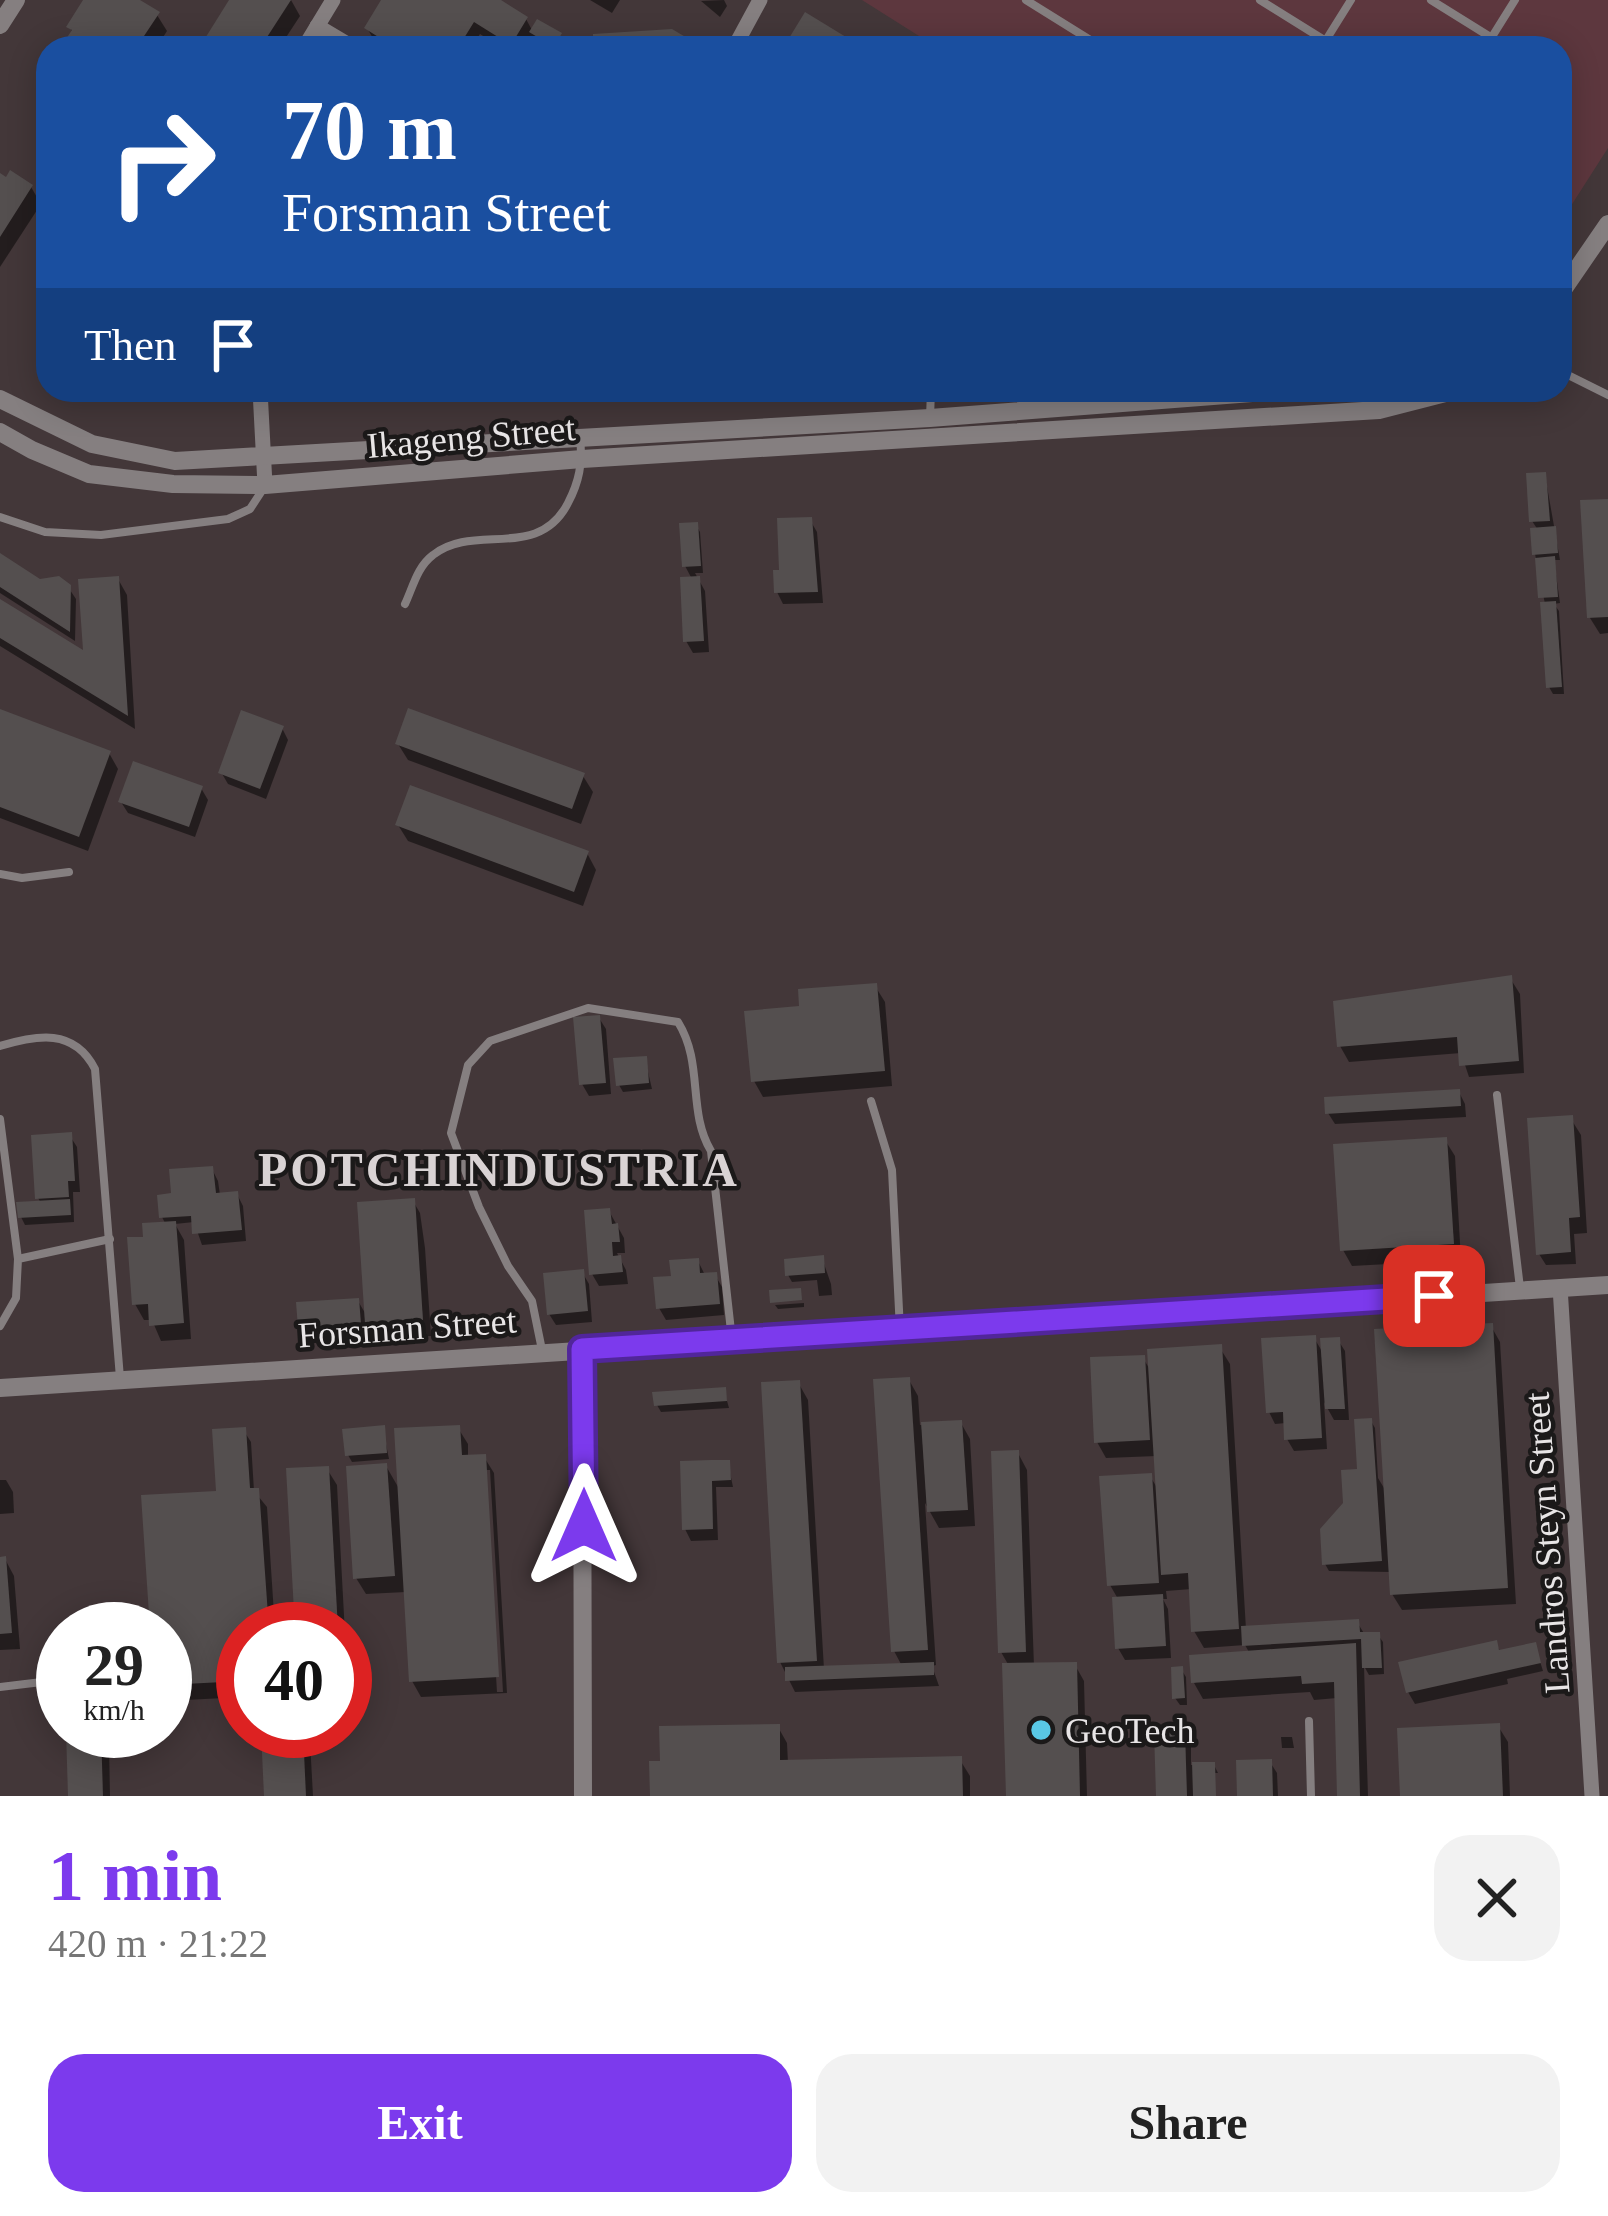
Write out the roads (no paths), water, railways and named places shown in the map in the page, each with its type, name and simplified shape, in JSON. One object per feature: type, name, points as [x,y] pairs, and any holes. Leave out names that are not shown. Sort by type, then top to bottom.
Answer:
[{"type":"street","points":[[0,25],[16,0]]},
{"type":"street","points":[[311,36],[334,0]]},
{"type":"street","points":[[740,36],[760,0]]},
{"type":"street","points":[[317,26],[334,36]]},
{"type":"street","points":[[1572,276],[1608,224]]},
{"type":"street","name":"Ikageng Street","points":[[0,399],[92,444],[149,458],[490,443],[1136,402]]},
{"type":"street","points":[[261,402],[265,485]]},
{"type":"street","name":"Ikageng Street","points":[[0,432],[61,464],[105,477],[265,485],[582,460],[1379,410],[1410,402]]},
{"type":"street","points":[[490,443],[491,467]]},
{"type":"street","name":"Forsman Street","points":[[0,1388],[1608,1285]]},
{"type":"street","name":"Landros Steyn Street","points":[[1560,1287],[1592,1796]]},
{"type":"street","points":[[582,1349],[583,1796]]},
{"type":"lane","points":[[1026,0],[1084,36]]},
{"type":"lane","points":[[1260,0],[1312,36]]},
{"type":"lane","points":[[1328,36],[1351,0]]},
{"type":"lane","points":[[1431,0],[1489,36]]},
{"type":"lane","points":[[1493,36],[1515,0]]},
{"type":"lane","points":[[1572,377],[1608,395]]},
{"type":"lane","points":[[930,440],[931,402]]},
{"type":"lane","points":[[1290,402],[1291,416]]},
{"type":"lane","points":[[406,604],[420,568],[434,553],[451,545],[536,534],[555,524],[577,484],[580,437]]},
{"type":"lane","points":[[0,518],[74,536],[207,522],[244,514],[265,485]]},
{"type":"lane","points":[[0,874],[22,878],[70,872]]},
{"type":"lane","points":[[542,1352],[532,1301],[508,1266],[479,1207],[452,1133],[468,1065],[490,1041],[588,1008],[678,1022],[692,1045],[700,1133],[711,1151],[732,1341]]},
{"type":"lane","points":[[0,1046],[40,1035],[64,1039],[88,1056],[97,1081],[120,1380]]},
{"type":"lane","points":[[1498,1095],[1520,1290]]},
{"type":"lane","points":[[872,1101],[892,1170],[901,1331]]},
{"type":"lane","points":[[0,1119],[18,1259],[16,1298],[0,1326]]},
{"type":"lane","points":[[18,1259],[110,1240]]},
{"type":"lane","points":[[0,1687],[36,1683]]},
{"type":"lane","points":[[1309,1721],[1311,1796]]},
{"type":"place","name":"GeoTech","points":[[1041,1730]]},
{"type":"district","name":"POTCHINDUSTRIA","points":[[499,1169]]}]
